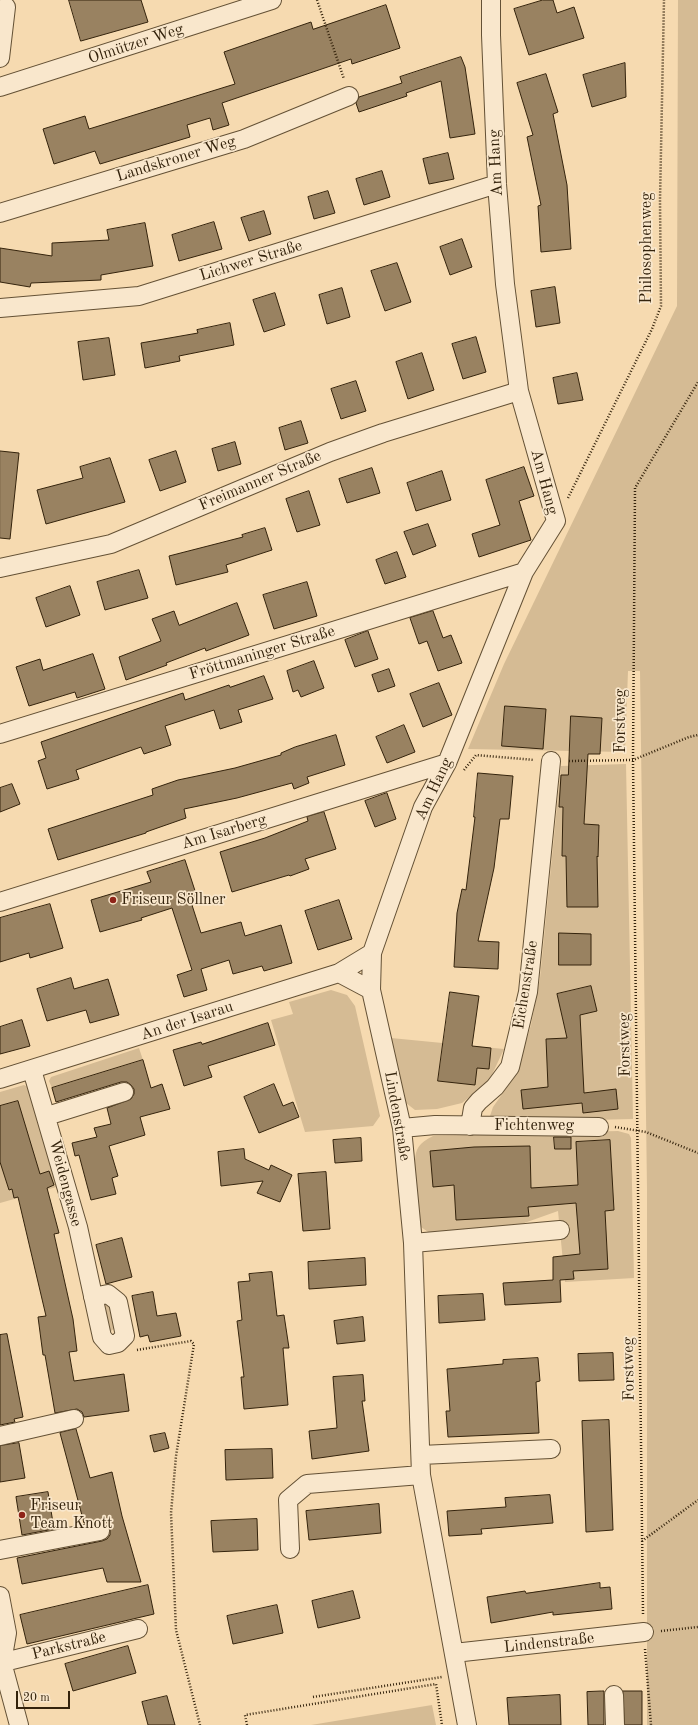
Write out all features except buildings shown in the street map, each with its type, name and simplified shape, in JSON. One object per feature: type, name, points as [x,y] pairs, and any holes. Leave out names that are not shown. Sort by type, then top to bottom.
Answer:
[{"type":"street","name":"Olmützer Weg","points":[[0,87],[272,0]]},
{"type":"street","name":"Am Hang","points":[[371,990],[372,953],[423,807],[447,763],[524,572],[556,521],[519,391],[505,284],[497,184],[491,0]]},
{"type":"street","points":[[0,58],[7,5]]},
{"type":"street","name":"Landskroner Weg","points":[[0,213],[244,139],[349,96]]},
{"type":"street","name":"Lichwer Straße","points":[[0,308],[139,296],[497,184]]},
{"type":"street","name":"Freimanner Straße","points":[[0,568],[111,544],[330,452],[383,433],[519,391]]},
{"type":"street","name":"Fröttmaninger Straße","points":[[0,734],[524,572]]},
{"type":"street","name":"Eichenstraße","points":[[470,1126],[473,1108],[478,1101],[495,1087],[510,1067],[528,992],[550,761]]},
{"type":"street","name":"Am Isarberg","points":[[0,902],[447,763]]},
{"type":"street","points":[[339,973],[372,953]]},
{"type":"street","points":[[339,973],[371,990]]},
{"type":"street","name":"An der Isarau","points":[[0,1079],[339,973]]},
{"type":"street","name":"Lindenstraße","points":[[371,990],[402,1128],[413,1243],[421,1475],[467,1725]]},
{"type":"street","name":"Weidengasse","points":[[32,1070],[47,1116],[78,1228],[102,1337],[109,1345],[118,1343]]},
{"type":"street","points":[[47,1116],[124,1092]]},
{"type":"street","points":[[402,1128],[435,1125],[470,1126]]},
{"type":"street","name":"Fichtenweg","points":[[470,1126],[599,1127]]},
{"type":"street","points":[[413,1243],[560,1230]]},
{"type":"street","points":[[0,1436],[74,1419]]},
{"type":"street","points":[[421,1455],[552,1449]]},
{"type":"street","points":[[290,1549],[288,1500],[306,1484],[421,1475]]},
{"type":"street","points":[[0,1550],[100,1531]]},
{"type":"street","points":[[0,1596],[8,1633],[1,1663],[19,1725]]},
{"type":"street","name":"Parkstraße","points":[[1,1663],[138,1629]]},
{"type":"street","name":"Lindenstraße","points":[[454,1653],[644,1632]]},
{"type":"street","points":[[614,1695],[615,1725]]},
{"type":"path","points":[[317,0],[349,96]]},
{"type":"path","name":"Philosophenweg","points":[[556,521],[652,329],[661,306],[660,200],[664,0]]},
{"type":"path","name":"Forstweg","points":[[652,1725],[644,1632],[642,1541],[633,760],[635,488],[698,382]]},
{"type":"path","points":[[476,755],[550,761],[633,760],[689,737],[698,735]]},
{"type":"path","points":[[599,1127],[624,1127],[646,1132],[698,1154]]},
{"type":"path","points":[[118,1343],[135,1351],[191,1341],[194,1344],[176,1456],[170,1513],[176,1630],[200,1725]]},
{"type":"path","points":[[642,1541],[698,1500]]},
{"type":"path","points":[[644,1632],[698,1627]]},
{"type":"path","points":[[313,1697],[458,1674]]},
{"type":"path","points":[[247,1725],[245,1715],[436,1684],[442,1725]]},
{"type":"shaded area","points":[[678,0],[698,0],[698,1725],[647,1725],[647,1189],[640,671],[628,671],[625,752],[468,749],[504,664],[677,306]]},
{"type":"shaded area","points":[[626,764],[633,1119],[498,1122],[490,1116],[493,1107],[515,1076],[531,1025],[540,978],[561,766]]},
{"type":"shaded area","points":[[331,990],[347,995],[355,1006],[380,1116],[373,1126],[305,1132],[271,1020],[293,1014],[289,1002]]},
{"type":"shaded area","points":[[391,1038],[504,1049],[489,1081],[462,1103],[437,1109],[415,1110],[406,1103]]},
{"type":"shaded area","points":[[139,1048],[143,1060],[52,1088],[49,1081],[51,1077]]},
{"type":"shaded area","points":[[24,1085],[30,1088],[60,1186],[0,1203],[0,1092]]},
{"type":"shaded area","points":[[618,1131],[629,1134],[631,1138],[634,1278],[565,1282],[558,1211],[513,1227],[431,1234],[421,1227],[416,1187],[415,1156],[420,1145],[433,1136]]},
{"type":"shaded area","points":[[103,1300],[111,1302],[116,1327],[111,1331],[108,1331]]},
{"type":"shaded area","points":[[432,1705],[436,1725],[311,1725]]},
{"type":"place","name":"Friseur Söllner","points":[[113,900]]},
{"type":"place","name":"Friseur Team Knott","points":[[22,1515]]}]
